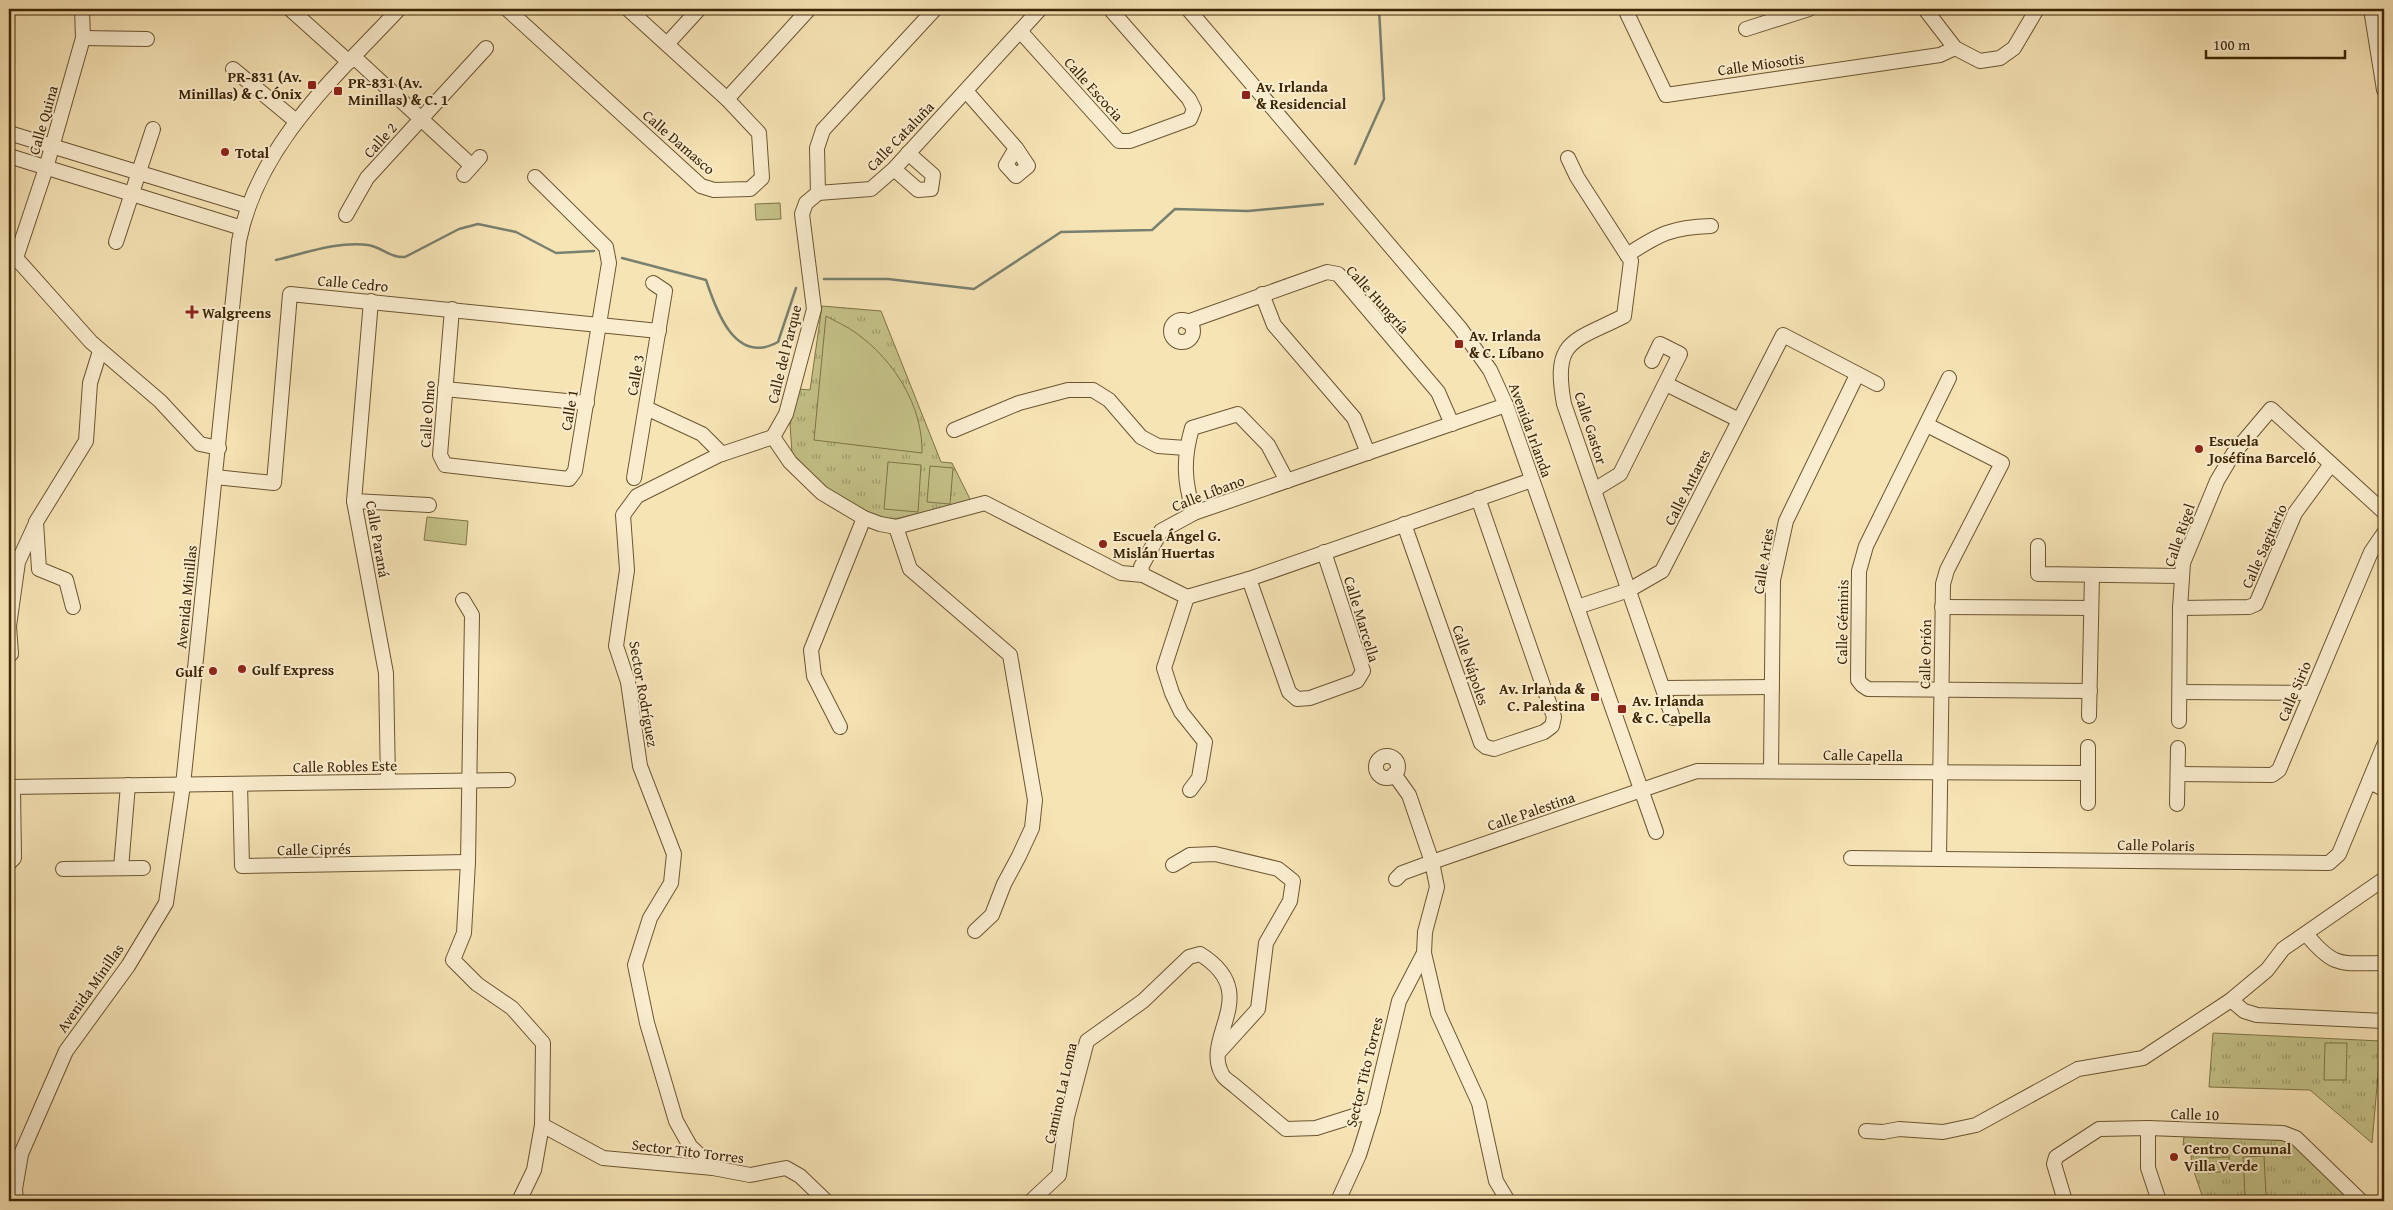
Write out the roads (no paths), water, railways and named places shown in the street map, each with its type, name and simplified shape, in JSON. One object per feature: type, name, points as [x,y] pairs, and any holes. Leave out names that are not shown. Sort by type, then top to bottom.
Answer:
[{"type":"street","name":"Calle Quina","points":[[12,261],[46,168],[83,38],[82,9]]},
{"type":"street","points":[[290,9],[421,120],[472,166]]},
{"type":"street","name":"Avenida Minillas","points":[[16,1201],[15,1156],[66,1051],[128,966],[166,903],[183,785],[242,228],[248,206],[266,168],[296,121],[399,9]]},
{"type":"street","name":"Calle Damasco","points":[[507,9],[701,186],[714,190],[750,189],[762,178],[759,133],[727,100],[628,9]]},
{"type":"street","points":[[667,44],[699,9]]},
{"type":"street","points":[[727,100],[809,9]]},
{"type":"street","points":[[818,193],[817,148],[823,130],[934,9]]},
{"type":"street","name":"Calle Cataluña","points":[[818,193],[871,189],[894,169],[1040,9]]},
{"type":"street","name":"Calle Escocia","points":[[1020,31],[1119,141],[1130,142],[1190,119],[1194,109],[1189,99],[1110,9]]},
{"type":"street","name":"Avenida Irlanda","points":[[1188,9],[1460,328],[1490,370],[1506,405],[1656,832]]},
{"type":"street","name":"Calle Miosotis","points":[[1625,9],[1666,94],[1940,55],[1954,48]]},
{"type":"street","points":[[1746,29],[1809,9]]},
{"type":"street","points":[[1925,9],[1954,48],[1980,61],[2000,58],[2014,48],[2037,9]]},
{"type":"street","points":[[2371,9],[2384,90]]},
{"type":"street","points":[[83,38],[146,39]]},
{"type":"street","name":"Calle 2","points":[[346,215],[367,178],[486,48]]},
{"type":"street","points":[[232,69],[296,121]]},
{"type":"street","points":[[966,91],[1016,148]]},
{"type":"street","points":[[116,242],[152,129]]},
{"type":"street","points":[[9,133],[248,206]]},
{"type":"street","points":[[894,169],[918,190],[931,189],[933,175],[908,153]]},
{"type":"street","points":[[9,156],[242,228]]},
{"type":"street","name":"Calle Gastor","points":[[1568,158],[1577,177],[1631,261],[1624,316],[1570,344],[1563,353],[1560,365],[1564,404],[1673,718]]},
{"type":"street","name":"Calle 1","points":[[499,472],[569,478],[575,472],[608,276],[609,266],[606,247],[535,177]]},
{"type":"street","name":"Calle del Parque","points":[[773,437],[786,414],[814,309],[802,214],[806,204],[818,193]]},
{"type":"street","points":[[1627,255],[1652,238],[1668,231],[1682,227],[1711,226]]},
{"type":"street","points":[[12,261],[100,351],[160,401],[200,444],[219,448]]},
{"type":"street","name":"Calle Hungría","points":[[1187,322],[1327,272],[1338,274],[1438,392],[1452,424]]},
{"type":"street","name":"Calle 3","points":[[634,478],[665,290],[653,283]]},
{"type":"street","name":"Calle Cedro","points":[[216,477],[274,483],[290,294],[659,330]]},
{"type":"street","points":[[1262,294],[1274,325],[1354,418],[1368,453]]},
{"type":"street","name":"Calle Paraná","points":[[371,301],[354,501],[386,673],[388,781]]},
{"type":"street","name":"Calle Olmo","points":[[452,309],[440,455],[445,466],[499,472]]},
{"type":"street","name":"Calle Antares","points":[[1577,607],[1629,590],[1662,571],[1784,335],[1857,375]]},
{"type":"street","points":[[1594,490],[1620,474],[1680,354],[1660,344],[1652,361]]},
{"type":"street","points":[[11,654],[9,626],[18,562],[36,522],[86,441],[90,383],[100,351]]},
{"type":"street","points":[[1857,375],[1877,384]]},
{"type":"street","name":"Calle Aries","points":[[1772,770],[1773,580],[1786,521],[1857,375]]},
{"type":"street","name":"Calle Géminis","points":[[1949,378],[1866,546],[1859,571],[1858,680],[1862,686],[1868,689],[2090,692]]},
{"type":"street","points":[[1666,384],[1739,420]]},
{"type":"street","points":[[445,389],[587,402]]},
{"type":"street","points":[[954,430],[1019,403],[1068,390],[1093,390],[1109,400],[1141,437],[1158,446],[1186,448]]},
{"type":"street","name":"Calle Líbano","points":[[1144,575],[1142,567],[1161,531],[1194,513],[1506,405]]},
{"type":"street","points":[[646,408],[702,434],[722,454]]},
{"type":"street","name":"Calle Rigel","points":[[2179,721],[2181,576],[2193,536],[2217,481],[2233,454],[2271,409],[2331,464]]},
{"type":"street","points":[[1194,513],[1186,489],[1186,448],[1192,428],[1238,414],[1268,445],[1287,481]]},
{"type":"street","name":"Calle Orión","points":[[1927,425],[2002,463],[1947,570],[1943,584],[1939,859]]},
{"type":"street","points":[[773,437],[790,462],[822,493],[864,518],[896,527],[985,502],[1121,573],[1144,575],[1187,597],[1249,579],[1532,480]]},
{"type":"street","name":"Sector Rodríguez","points":[[713,1168],[690,1146],[676,1121],[646,1023],[635,965],[650,918],[671,883],[674,854],[640,766],[628,682],[616,646],[627,570],[623,515],[637,496],[722,454],[773,437]]},
{"type":"street","points":[[2331,464],[2384,512]]},
{"type":"street","name":"Calle Sagitario","points":[[2180,608],[2249,607],[2256,604],[2295,513],[2331,464]]},
{"type":"street","name":"Calle Nápoles","points":[[1404,524],[1481,743],[1486,747],[1494,749],[1544,732],[1552,726],[1554,717],[1478,498]]},
{"type":"street","points":[[354,501],[429,505]]},
{"type":"street","points":[[840,727],[814,676],[811,650],[864,518]]},
{"type":"street","points":[[36,522],[39,569],[66,580],[73,607]]},
{"type":"street","points":[[896,527],[910,569],[1010,655],[1036,800],[1032,828],[1004,884],[992,914],[975,931]]},
{"type":"street","name":"Calle Sirio","points":[[2178,774],[2272,775],[2277,773],[2371,552],[2384,533]]},
{"type":"street","points":[[2038,546],[2038,574],[2181,576]]},
{"type":"street","name":"Calle Marcella","points":[[1249,579],[1289,692],[1298,699],[1310,698],[1356,681],[1363,671],[1324,552]]},
{"type":"street","points":[[2089,716],[2092,575]]},
{"type":"street","points":[[1187,597],[1164,668],[1181,712],[1205,742],[1199,778],[1190,790]]},
{"type":"street","points":[[463,600],[472,615],[468,862],[464,933],[453,960],[476,984],[512,1008],[543,1043],[542,1124],[534,1170],[519,1201]]},
{"type":"street","points":[[1942,607],[2092,608]]},
{"type":"street","points":[[1664,688],[1772,687]]},
{"type":"street","points":[[2180,692],[2311,693]]},
{"type":"street","name":"Calle Polaris","points":[[1851,858],[2329,862],[2339,854],[2384,746]]},
{"type":"street","points":[[2088,748],[2088,803]]},
{"type":"street","points":[[2177,804],[2178,748]]},
{"type":"street","name":"Calle Capella","points":[[1641,790],[1697,771],[2088,773]]},
{"type":"street","points":[[1394,774],[1409,795],[1432,862],[1437,886],[1425,932],[1424,952],[1438,1013],[1478,1103],[1496,1181],[1508,1201]]},
{"type":"street","name":"Calle Robles Este","points":[[11,787],[508,780]]},
{"type":"street","points":[[2369,782],[2384,789]]},
{"type":"street","name":"Calle Ciprés","points":[[240,784],[242,866],[468,862]]},
{"type":"street","points":[[121,868],[128,785]]},
{"type":"street","points":[[9,863],[14,858],[11,787]]},
{"type":"street","name":"Calle Palestina","points":[[1396,879],[1402,873],[1432,862],[1641,790]]},
{"type":"street","points":[[1172,864],[1190,856],[1215,854],[1278,869],[1293,881],[1290,901],[1266,943],[1258,1009],[1218,1053],[1222,1074],[1286,1129],[1316,1128],[1373,1110]]},
{"type":"street","points":[[63,869],[143,868]]},
{"type":"street","points":[[1866,1131],[1883,1132],[1899,1129],[1943,1132],[1976,1125],[2078,1069],[2143,1058],[2231,1000],[2267,970],[2283,949],[2384,879]]},
{"type":"street","points":[[2306,934],[2324,954],[2333,960],[2345,963],[2384,963]]},
{"type":"street","name":"Sector Tito Torres","points":[[1338,1201],[1359,1155],[1373,1110],[1399,1001],[1424,952]]},
{"type":"street","name":"Camino La Loma","points":[[1031,1201],[1059,1175],[1067,1117],[1087,1040],[1144,1001],[1189,957],[1200,954],[1211,961],[1226,982],[1231,1001],[1218,1053]]},
{"type":"street","points":[[2231,1000],[2244,1010],[2257,1015],[2384,1021]]},
{"type":"street","name":"Sector Tito Torres","points":[[542,1124],[603,1158],[713,1168],[750,1175],[786,1168],[800,1176],[826,1201]]},
{"type":"street","points":[[2148,1128],[2148,1168],[2158,1201]]},
{"type":"street","name":"Calle 10","points":[[2066,1201],[2054,1164],[2056,1157],[2099,1129],[2148,1128],[2282,1133],[2296,1138],[2361,1201]]},
{"type":"waterway","points":[[1355,164],[1384,99],[1379,9]]},
{"type":"waterway","points":[[824,279],[888,279],[974,289],[1061,232],[1152,230],[1175,209],[1248,211],[1323,204]]},
{"type":"waterway","points":[[276,260],[322,248],[357,244],[373,246],[395,256],[405,257],[459,229],[478,224],[516,232],[556,253],[594,251]]},
{"type":"waterway","points":[[622,258],[706,280],[715,306],[722,319],[739,341],[750,347],[763,347],[778,342],[796,288]]},
{"type":"place","name":"PR-831 (Av. Minillas) & C. Ónix","points":[[312,85]]},
{"type":"place","name":"PR-831 (Av. Minillas) & C. 1","points":[[338,91]]},
{"type":"place","name":"Av. Irlanda & Residencial","points":[[1246,95]]},
{"type":"place","name":"Total","points":[[225,152]]},
{"type":"place","name":"Walgreens","points":[[192,312]]},
{"type":"place","name":"Av. Irlanda & C. Líbano","points":[[1459,344]]},
{"type":"place","name":"Escuela Joséfina Barceló","points":[[2199,449]]},
{"type":"place","name":"Escuela Ángel G. Mislán Huertas","points":[[1103,544]]},
{"type":"place","name":"Gulf Express","points":[[242,669]]},
{"type":"place","name":"Gulf","points":[[213,671]]},
{"type":"place","name":"Av. Irlanda & C. Palestina","points":[[1595,697]]},
{"type":"place","name":"Av. Irlanda & C. Capella","points":[[1622,709]]},
{"type":"place","name":"Centro Comunal Villa Verde","points":[[2174,1157]]}]
